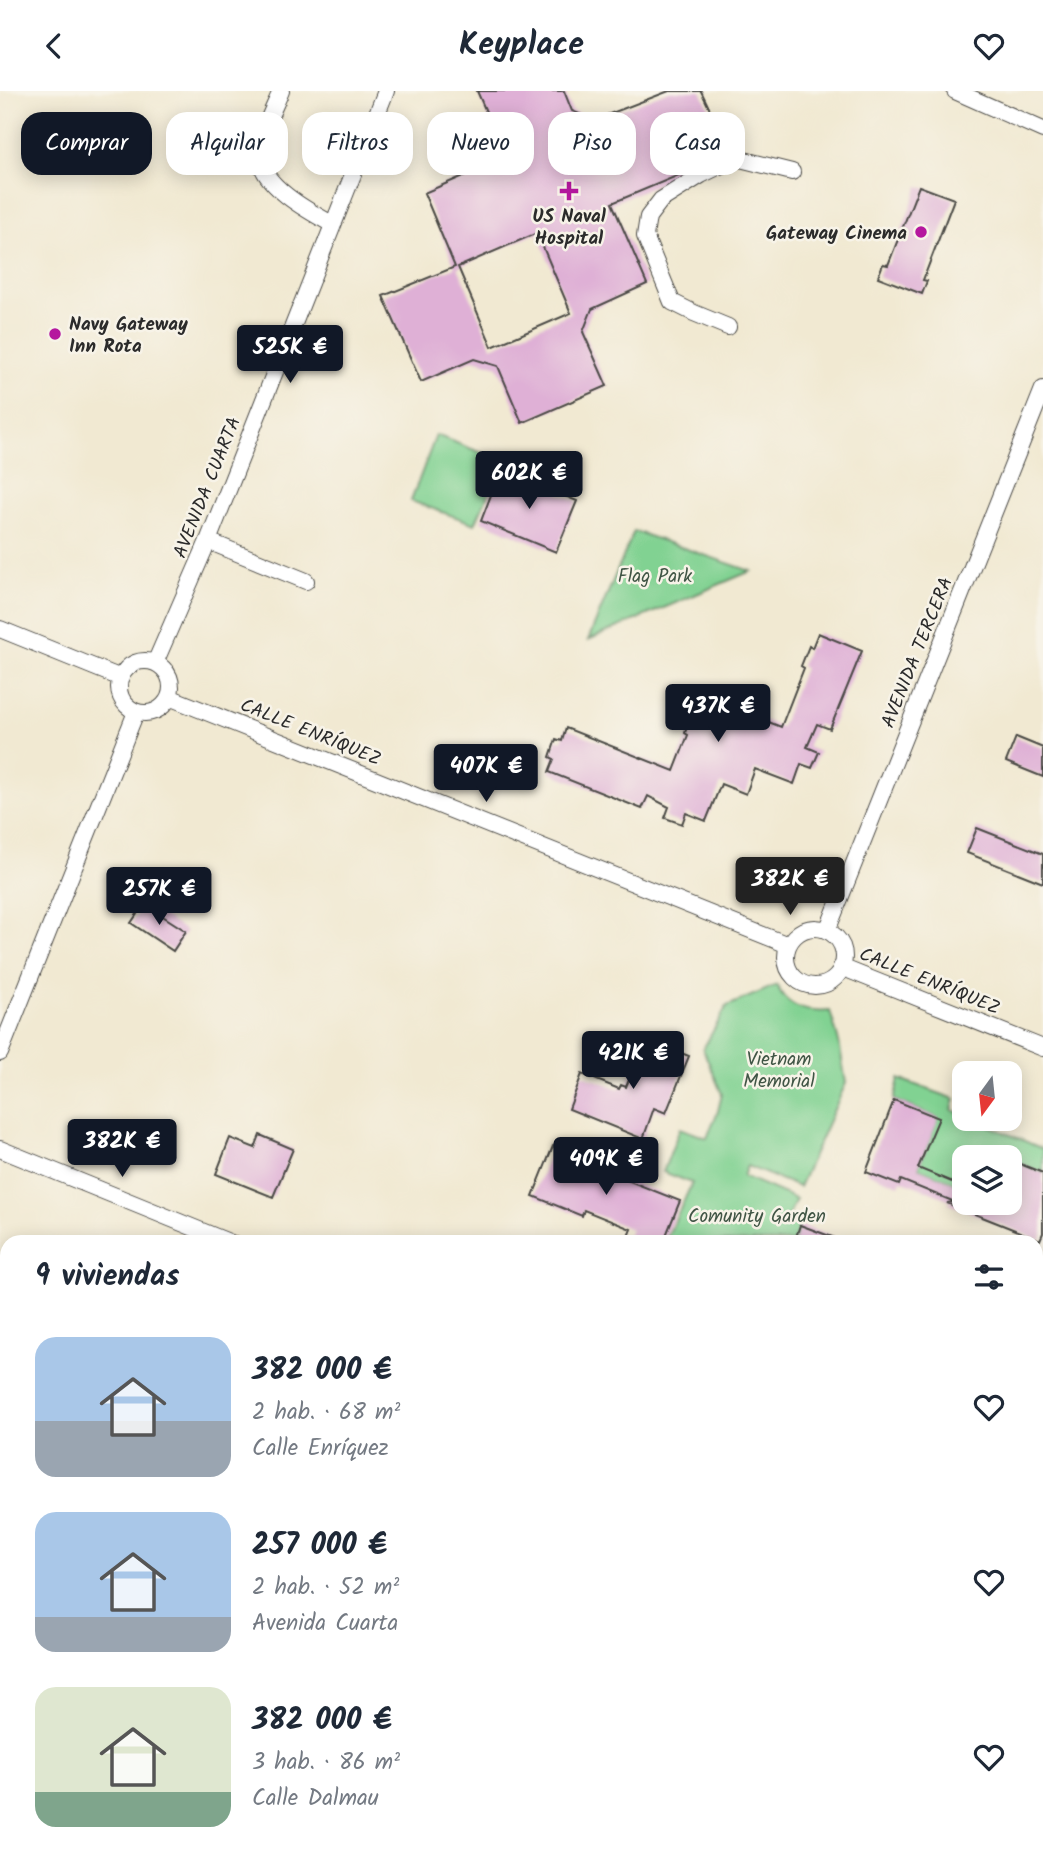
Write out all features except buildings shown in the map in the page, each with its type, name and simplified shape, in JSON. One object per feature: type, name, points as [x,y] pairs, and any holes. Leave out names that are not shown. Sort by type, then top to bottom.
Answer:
[{"type":"street","points":[[281,91],[266,125],[259,153],[266,174],[285,195],[332,225]]},
{"type":"street","name":"AVENIDA CUARTA","points":[[155,663],[208,541],[386,91]]},
{"type":"street","points":[[955,91],[1043,130]]},
{"type":"street","points":[[1017,118],[1043,114]]},
{"type":"street","points":[[728,327],[672,302],[645,236],[648,217],[661,200],[701,175],[736,158],[792,172]]},
{"type":"street","name":"AVENIDA TERCERA","points":[[827,931],[1043,389]]},
{"type":"street","points":[[208,541],[306,581]]},
{"type":"street","points":[[0,629],[121,678]]},
{"type":"street","points":[[147,661],[155,663],[167,674],[171,689],[169,697],[165,704],[152,713],[136,712],[129,708],[120,694],[121,678],[131,665],[147,661]]},
{"type":"street","name":"CALLE ENRÍQUEZ","points":[[169,697],[788,945]]},
{"type":"street","points":[[0,1053],[136,712]]},
{"type":"street","points":[[809,929],[827,931],[840,943],[843,950],[841,967],[837,975],[821,985],[803,983],[790,971],[786,963],[788,945],[793,937],[809,929]]},
{"type":"street","name":"CALLE ENRÍQUEZ","points":[[841,967],[1043,1048]]},
{"type":"street","points":[[0,1149],[211,1235]]},
{"type":"green space","points":[[436,435],[503,461],[475,524],[411,501]]},
{"type":"green space","name":"Flag Park","points":[[634,531],[751,571],[588,640]]},
{"type":"green space","name":"Vietnam Memorial","points":[[777,985],[786,999],[798,1007],[813,1011],[830,1011],[846,1083],[799,1187],[747,1166],[743,1176],[796,1199],[786,1221],[800,1225],[796,1235],[668,1235],[692,1183],[663,1172],[680,1128],[707,1138],[718,1111],[722,1094],[703,1049],[727,1006]]},
{"type":"green space","points":[[899,1079],[952,1098],[952,1131],[1001,1131],[1043,1149],[1043,1173],[1022,1165],[1022,1145],[952,1145],[952,1182],[918,1168],[938,1118],[894,1100]]},
{"type":"place","name":"US Naval Hospital","points":[[569,191]]},
{"type":"place","name":"Gateway Cinema","points":[[921,232]]},
{"type":"place","name":"Navy Gateway Inn Rota","points":[[55,334]]},
{"type":"park label","name":"Comunity Garden","points":[[757,1215]]}]
